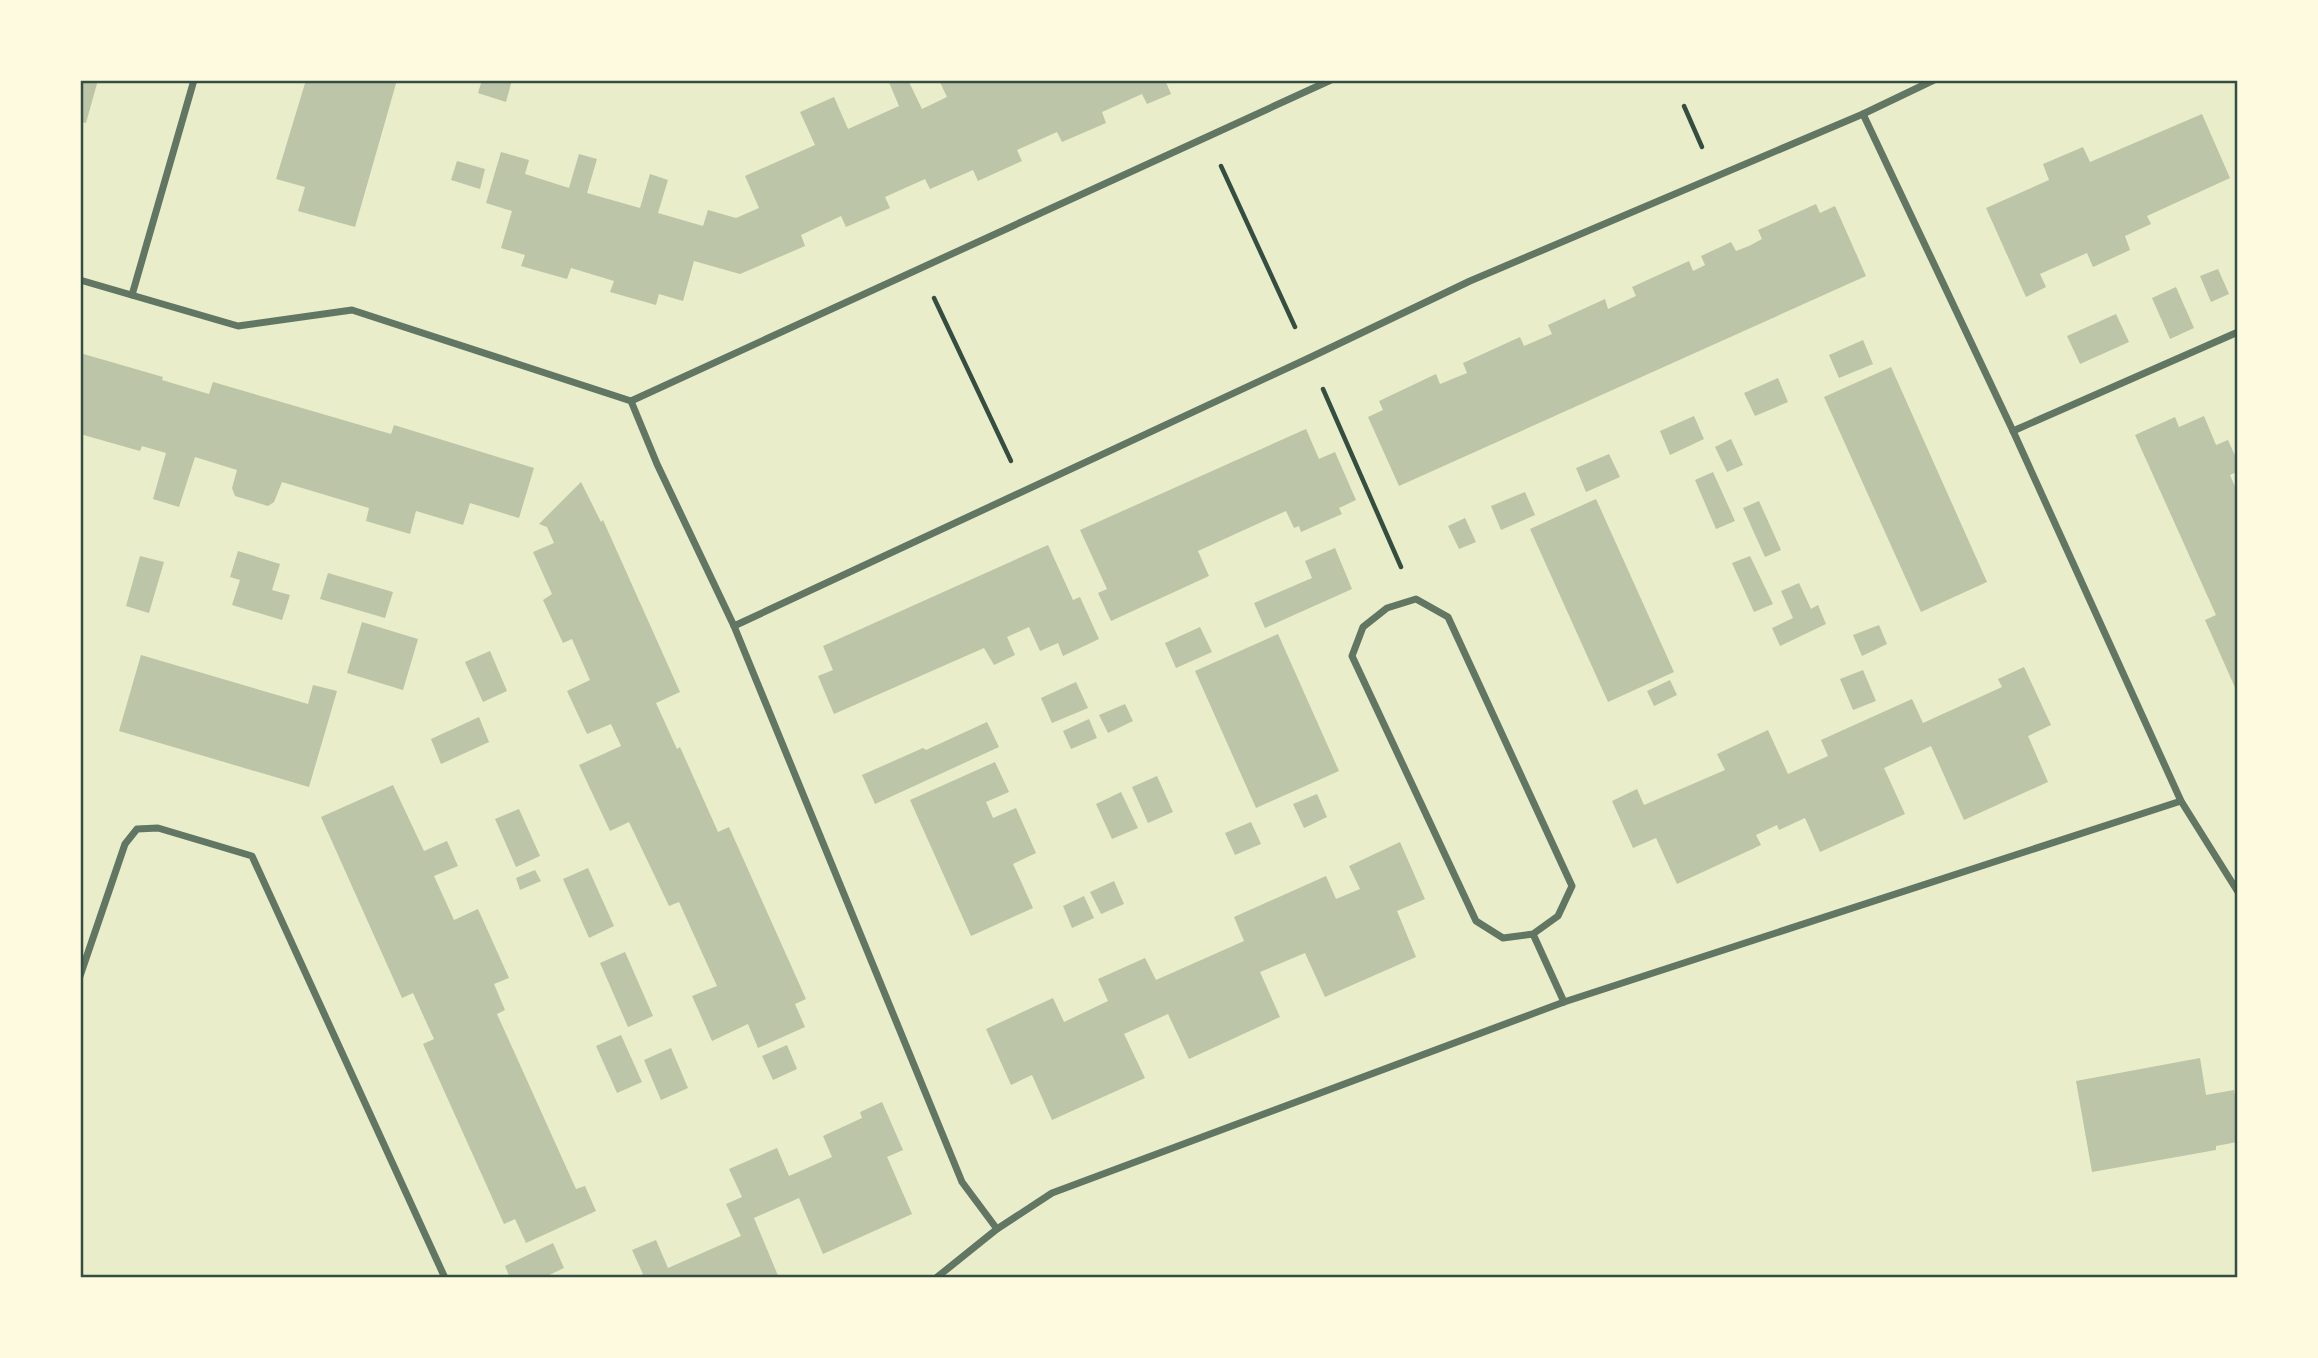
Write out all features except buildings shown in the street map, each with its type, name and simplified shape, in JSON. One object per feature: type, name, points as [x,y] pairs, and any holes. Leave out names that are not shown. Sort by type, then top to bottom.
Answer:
[{"type":"street","points":[[132,295],[194,80]]},
{"type":"street","points":[[80,280],[238,326],[352,310],[631,401],[1331,80]]},
{"type":"street","points":[[734,626],[1470,281],[1863,114],[1934,80]]},
{"type":"street","points":[[1863,114],[2013,431],[2181,801],[2238,892]]},
{"type":"street","points":[[2013,431],[2238,332]]},
{"type":"street","points":[[631,401],[657,464],[734,626],[962,1182],[997,1229]]},
{"type":"street","points":[[1416,599],[1448,617],[1572,886],[1559,916],[1533,934],[1503,938],[1476,921],[1352,656],[1363,627],[1387,608],[1416,599]]},
{"type":"street","points":[[936,1278],[997,1229],[1052,1193],[1564,1002],[2181,801]]},
{"type":"street","points":[[80,976],[125,844],[137,829],[158,828],[252,856],[445,1278]]},
{"type":"street","points":[[1533,934],[1564,1002]]},
{"type":"path","points":[[1684,106],[1715,177]]},
{"type":"path","points":[[920,268],[1025,491]]}]
